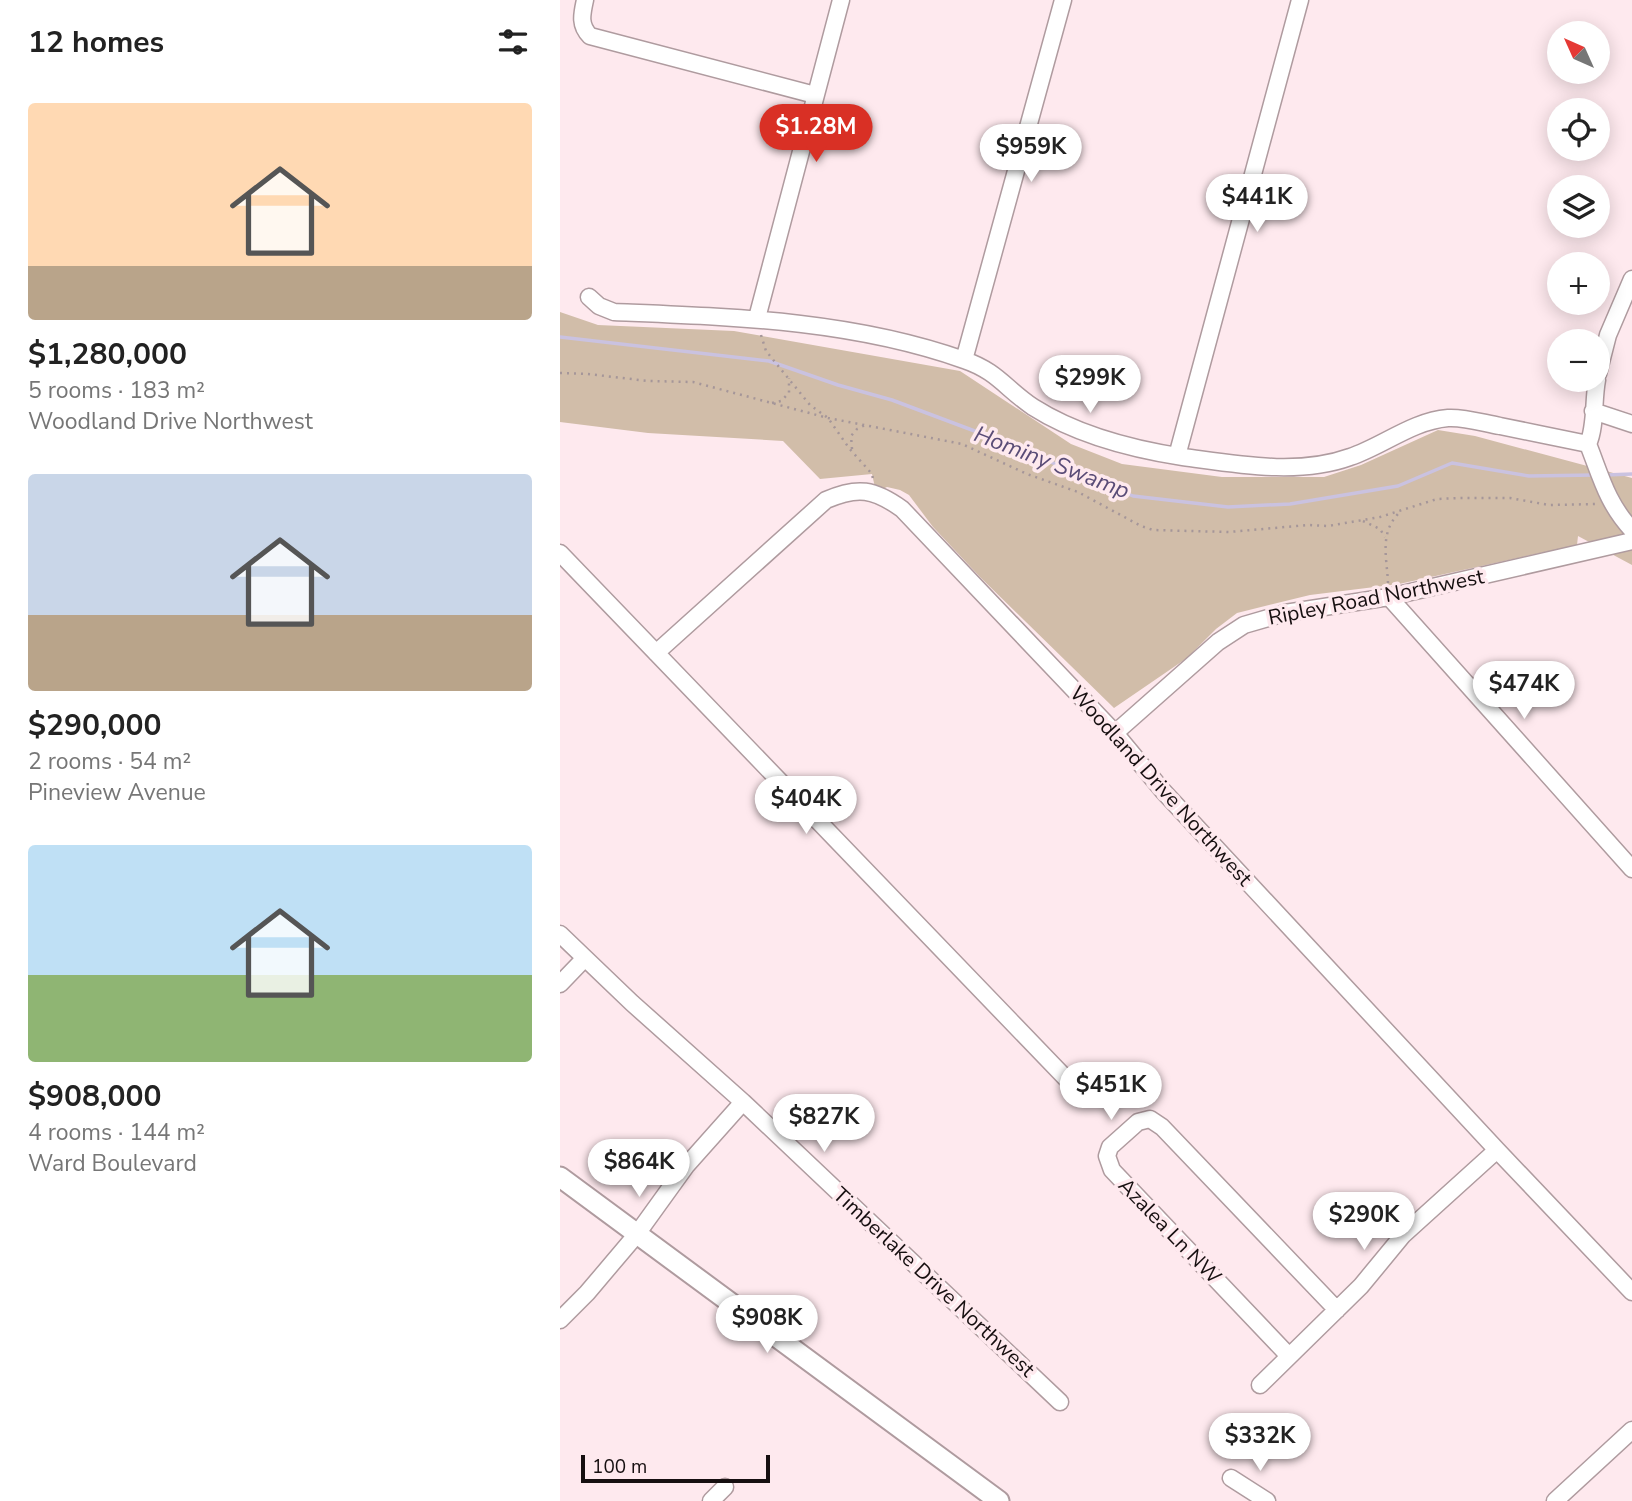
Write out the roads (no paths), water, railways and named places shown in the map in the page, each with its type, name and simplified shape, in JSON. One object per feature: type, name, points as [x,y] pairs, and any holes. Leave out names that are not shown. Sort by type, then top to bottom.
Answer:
[{"type":"main road","points":[[560,1177],[999,1501]]},
{"type":"street","points":[[585,0],[582,19],[590,36],[815,95]]},
{"type":"street","points":[[757,318],[841,0]]},
{"type":"street","points":[[964,360],[1063,0]]},
{"type":"street","points":[[1177,456],[1300,0]]},
{"type":"street","points":[[1610,329],[1632,279]]},
{"type":"street","points":[[589,297],[599,306],[614,312],[757,318],[871,335],[964,360],[991,371],[1032,407],[1069,426],[1111,442],[1177,456],[1260,466],[1304,467],[1327,464],[1368,450],[1423,423],[1451,418],[1588,444]]},
{"type":"street","points":[[1595,392],[1592,411],[1593,433],[1588,444],[1618,515],[1632,530]]},
{"type":"street","points":[[1592,411],[1632,424]]},
{"type":"street","name":"Woodland Drive Northwest","points":[[656,653],[826,500],[852,491],[876,492],[902,509],[1115,733],[1163,791],[1632,1292]]},
{"type":"street","name":"Ripley Road Northwest","points":[[1115,733],[1218,642],[1244,625],[1285,613],[1389,597],[1632,541]]},
{"type":"street","points":[[560,553],[1079,1092]]},
{"type":"street","points":[[1389,597],[1632,869]]},
{"type":"street","name":"Timberlake Drive Northwest","points":[[560,934],[743,1102],[1060,1402]]},
{"type":"street","points":[[560,985],[584,958]]},
{"type":"street","points":[[560,1320],[587,1293],[637,1234],[686,1166],[743,1102]]},
{"type":"street","name":"Azalea Ln NW","points":[[1289,1356],[1112,1170],[1107,1156],[1110,1147],[1138,1122],[1150,1119],[1162,1127],[1337,1310]]},
{"type":"street","points":[[1260,1385],[1361,1286],[1403,1235],[1497,1150]]},
{"type":"street","points":[[1555,1501],[1632,1430]]},
{"type":"street","points":[[1231,1478],[1267,1501]]},
{"type":"street","points":[[711,1501],[725,1487]]},
{"type":"waterway","name":"Hominy Swamp","points":[[560,337],[769,361],[892,400],[1133,496],[1228,507],[1290,504],[1398,486],[1452,463],[1529,476],[1595,475]]},
{"type":"waterway","name":"Hominy Swamp","points":[[1606,475],[1632,474]]}]
